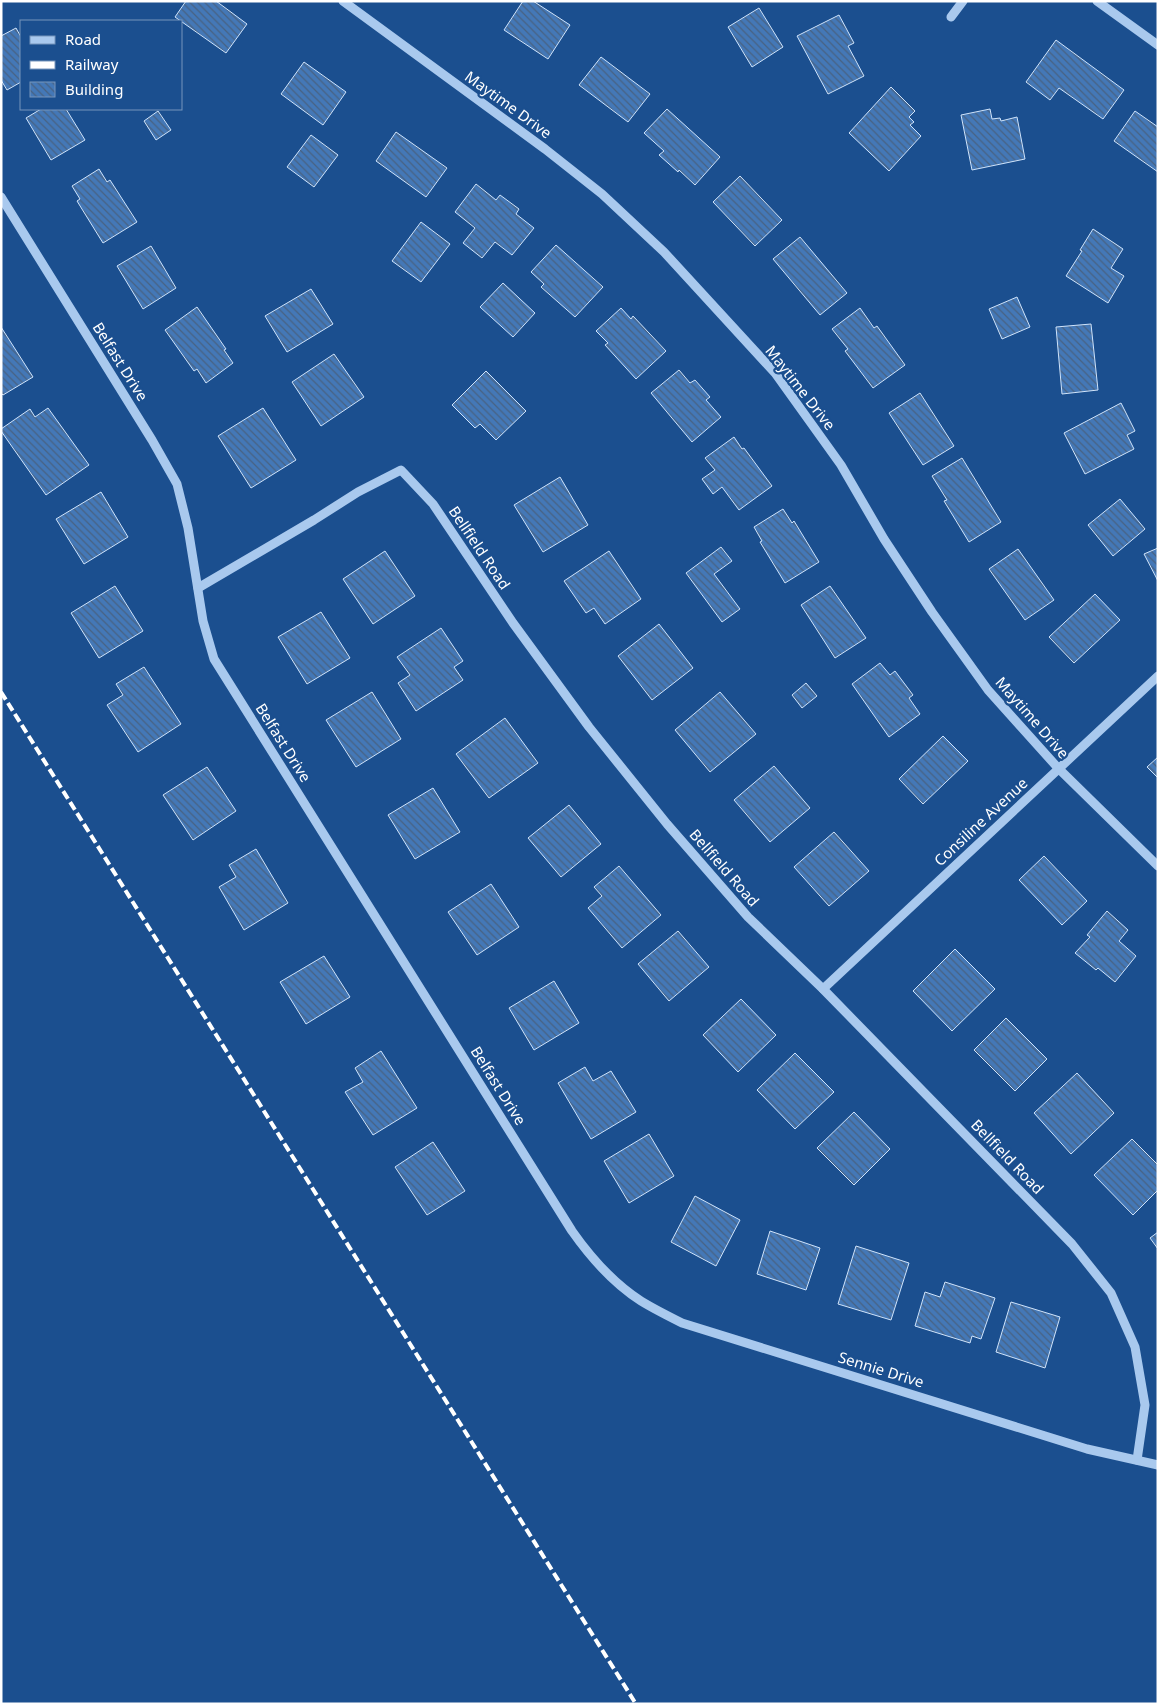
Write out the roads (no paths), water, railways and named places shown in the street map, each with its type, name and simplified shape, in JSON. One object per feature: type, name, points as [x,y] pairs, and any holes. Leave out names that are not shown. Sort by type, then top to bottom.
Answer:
[{"type":"street","name":"Maytime Drive","points":[[342,1],[546,149],[602,194],[664,252],[775,373],[841,465],[884,539],[932,612],[988,690],[1058,768],[1158,866]]},
{"type":"street","points":[[951,17],[963,1]]},
{"type":"street","points":[[1098,1],[1158,45]]},
{"type":"street","name":"Belfast Drive","points":[[1,197],[147,432],[177,484],[188,528],[203,621],[214,659],[567,1223],[589,1254],[608,1274]]},
{"type":"street","name":"Bellfield Road","points":[[198,588],[358,492],[401,470],[433,504],[513,623],[589,727],[661,817],[748,917],[823,989],[1072,1244],[1111,1293],[1135,1347],[1145,1405],[1137,1460]]},
{"type":"street","name":"Consiline Avenue","points":[[823,989],[1158,676]]},
{"type":"street","name":"Sennie Drive","points":[[608,1274],[640,1300],[682,1323],[1087,1449],[1158,1465]]},
{"type":"railway","points":[[1,692],[636,1704]]}]
